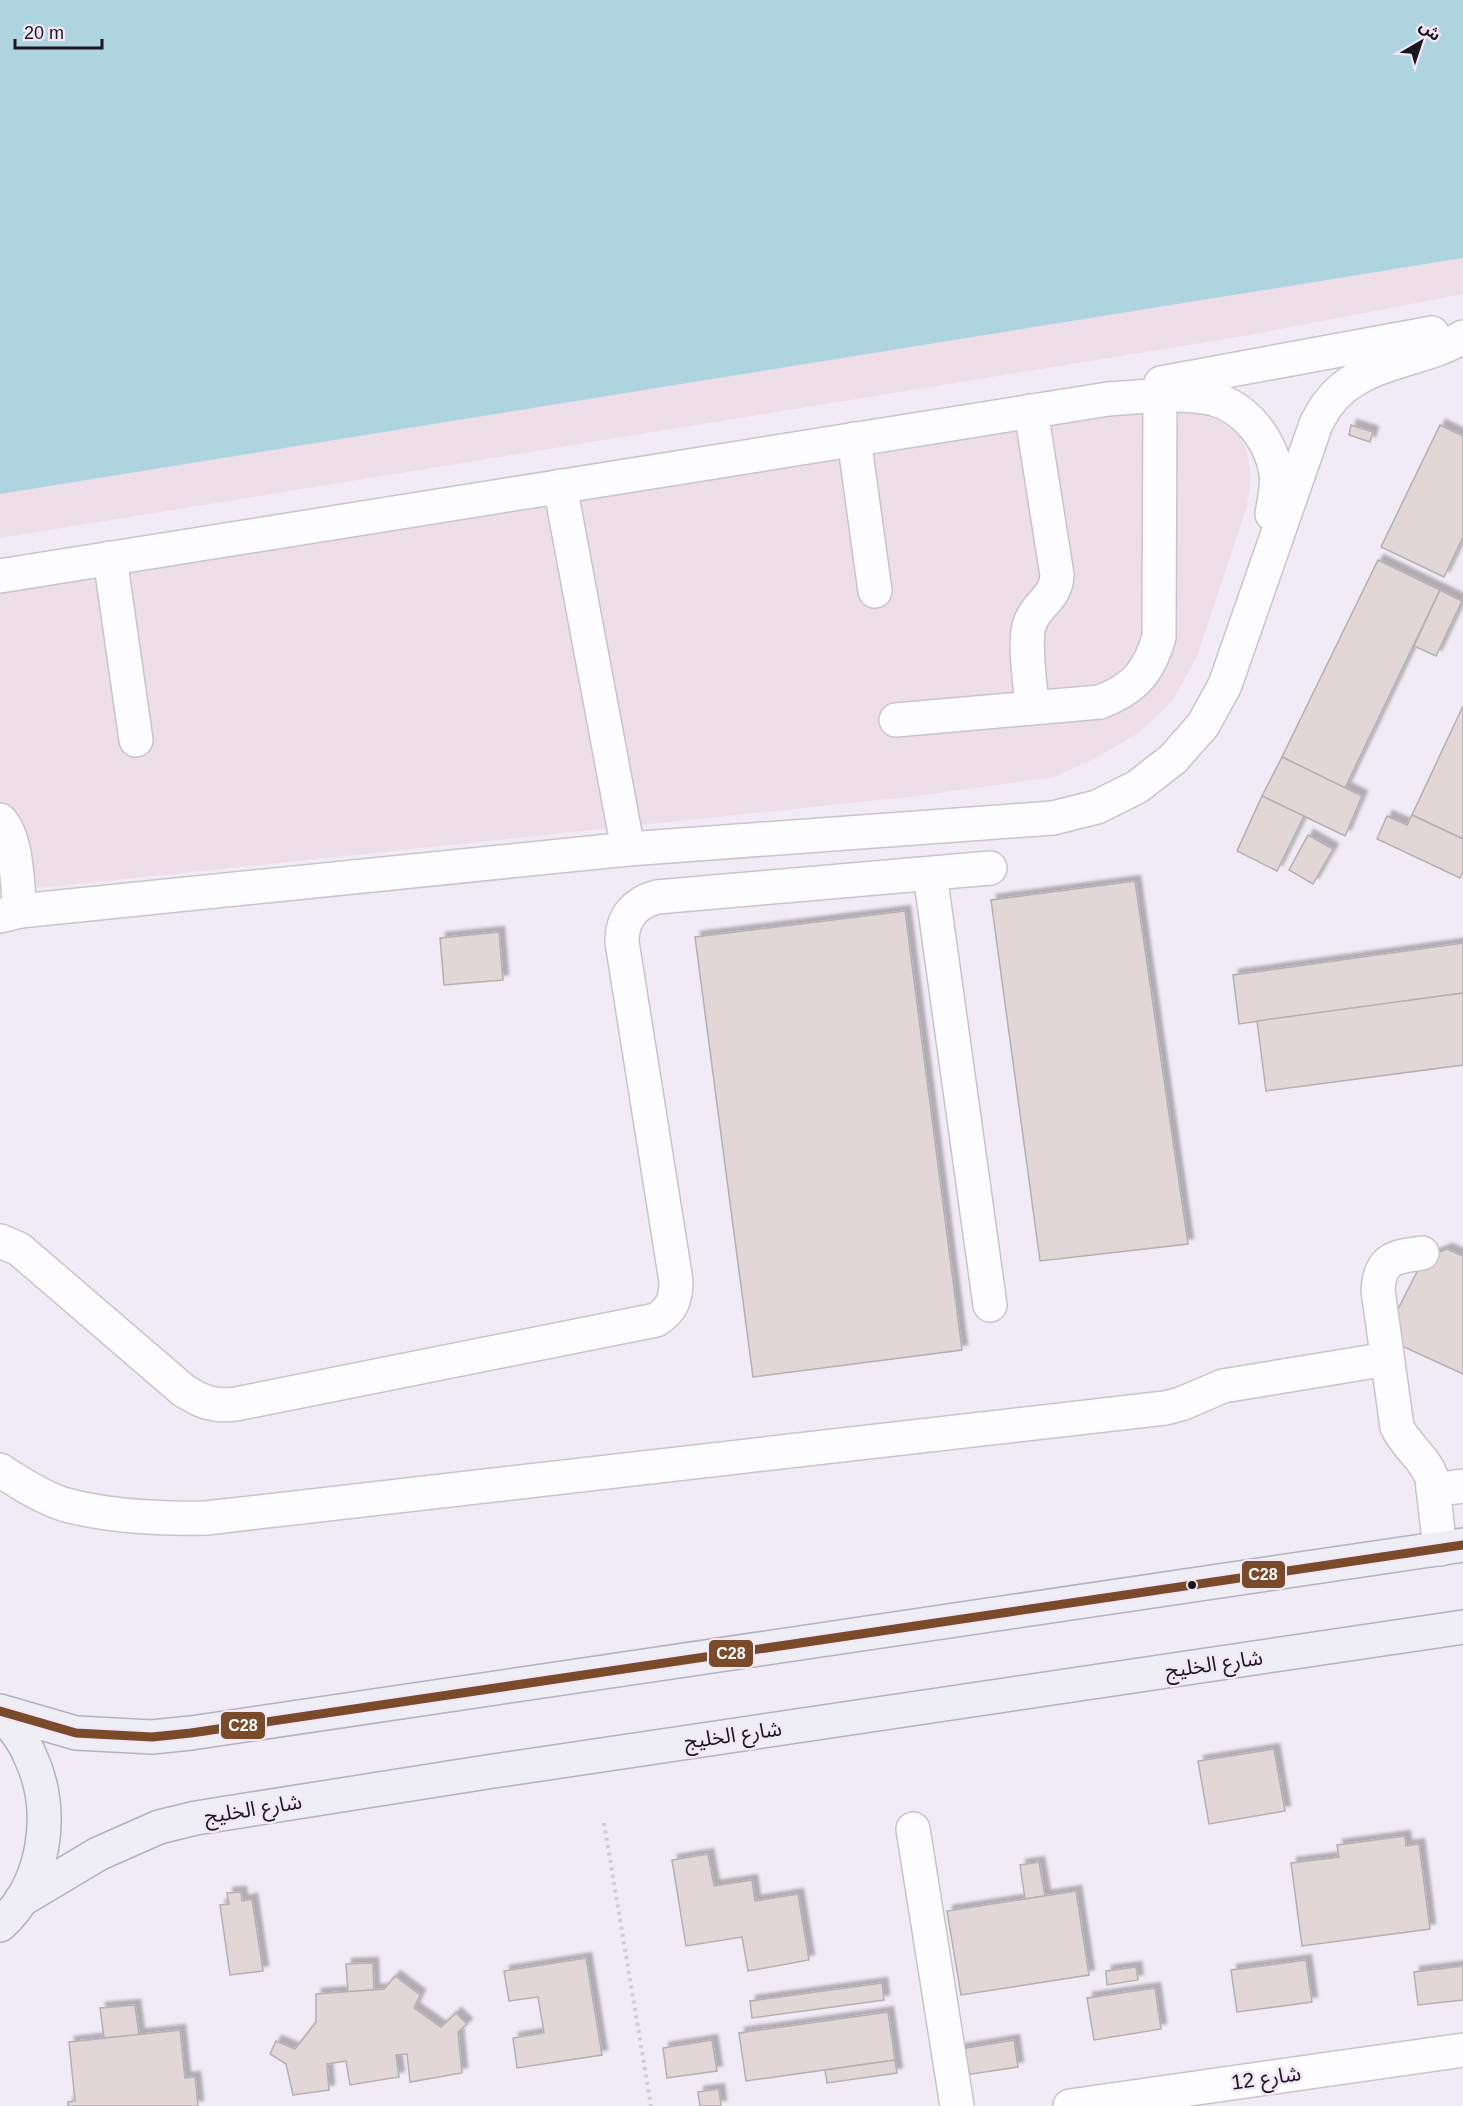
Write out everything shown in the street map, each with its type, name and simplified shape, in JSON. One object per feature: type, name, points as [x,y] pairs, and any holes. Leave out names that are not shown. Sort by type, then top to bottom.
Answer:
[{"type":"main road","points":[[0,1711],[76,1733],[152,1737],[191,1733],[1452,1547]]},
{"type":"main road","name":"شارع الخليج","points":[[21,1900],[98,1854],[159,1827],[196,1818],[510,1768],[1463,1627]]},
{"type":"main road","points":[[0,1711],[18,1732],[32,1758],[41,1786],[45,1815],[43,1845],[35,1873],[21,1900],[0,1925]]},
{"type":"street","points":[[1108,399],[1150,385],[1463,327]]},
{"type":"street","points":[[0,820],[9,831],[12,843],[10,914],[628,849],[1053,818],[1097,807],[1137,787],[1173,759],[1203,725],[1225,685],[1316,424],[1328,403],[1346,386],[1365,373],[1450,345],[1463,337]]},
{"type":"street","points":[[0,576],[1108,399],[1190,396],[1215,400],[1238,411],[1256,428],[1270,449],[1276,474],[1275,499],[1257,589]]},
{"type":"street","points":[[896,720],[1100,702],[1133,685],[1145,671],[1154,655],[1159,637],[1160,397]]},
{"type":"street","points":[[1031,411],[1058,575],[1053,594],[1038,608],[1028,626],[1032,708]]},
{"type":"street","points":[[854,439],[875,591]]},
{"type":"street","points":[[560,486],[628,849]]},
{"type":"street","points":[[110,558],[136,740]]},
{"type":"street","points":[[0,1241],[19,1249],[183,1390],[197,1400],[223,1406],[656,1320],[672,1306],[676,1294],[676,1281],[622,942],[622,930],[626,919],[638,905],[657,897],[990,868]]},
{"type":"street","points":[[930,874],[990,1305]]},
{"type":"street","points":[[1422,1253],[1401,1256],[1387,1263],[1379,1275],[1378,1290],[1397,1427],[1407,1444],[1428,1468],[1432,1478],[1448,1488],[1452,1547]]},
{"type":"street","points":[[0,1470],[32,1490],[64,1504],[141,1517],[206,1518],[1165,1408],[1181,1404],[1223,1386],[1387,1359]]},
{"type":"street","points":[[913,1829],[957,2106]]},
{"type":"street","name":"شارع 12","points":[[1070,2106],[1463,2050]]},
{"type":"path","points":[[604,1823],[651,2106]]},
{"type":"shaded area","points":[[1463,258],[1463,294],[1244,336],[0,538],[0,494]]},
{"type":"shaded area","points":[[1172,393],[1232,423],[1246,449],[1251,478],[1247,505],[1197,656],[1173,700],[1140,732],[1096,758],[1054,777],[908,797],[0,892],[0,593]]},
{"type":"water","points":[[0,0],[1463,0],[1463,258],[0,494]]},
{"type":"building","points":[[1351,425],[1373,432],[1370,442],[1349,435]]},
{"type":"building","points":[[1440,425],[1463,436],[1463,537],[1444,577],[1381,547]]},
{"type":"building","points":[[1378,560],[1440,590],[1345,788],[1282,757]]},
{"type":"building","points":[[1440,590],[1462,601],[1436,656],[1414,646]]},
{"type":"building","points":[[1463,706],[1463,839],[1412,815]]},
{"type":"building","points":[[1282,757],[1362,796],[1345,836],[1262,796]]},
{"type":"building","points":[[1262,796],[1304,816],[1277,871],[1237,851]]},
{"type":"building","points":[[1412,815],[1463,839],[1463,872],[1460,878],[1377,839],[1387,816],[1407,825]]},
{"type":"building","points":[[1308,835],[1333,849],[1313,884],[1289,870]]},
{"type":"building","points":[[1135,881],[1188,1244],[1040,1261],[991,900]]},
{"type":"building","points":[[905,911],[962,1350],[753,1377],[695,937]]},
{"type":"building","points":[[499,932],[503,980],[444,985],[440,938]]},
{"type":"building","points":[[1463,943],[1463,993],[1239,1024],[1233,975]]},
{"type":"building","points":[[1463,993],[1463,1065],[1266,1091],[1257,1021]]},
{"type":"building","points":[[1447,1249],[1463,1256],[1463,1374],[1402,1346],[1392,1321],[1424,1258]]},
{"type":"building","points":[[1274,1749],[1285,1811],[1209,1824],[1198,1761]]},
{"type":"building","points":[[1405,1836],[1406,1846],[1419,1844],[1430,1929],[1302,1946],[1291,1863],[1339,1857],[1337,1845]]},
{"type":"building","points":[[708,1854],[714,1886],[752,1880],[755,1901],[798,1894],[809,1960],[748,1971],[742,1937],[686,1946],[672,1860]]},
{"type":"building","points":[[1039,1862],[1045,1896],[1025,1899],[1020,1865]]},
{"type":"building","points":[[1076,1891],[1089,1975],[961,1995],[947,1911]]},
{"type":"building","points":[[241,1892],[242,1901],[252,1899],[263,1971],[230,1975],[220,1905],[229,1904],[227,1893]]},
{"type":"building","points":[[586,1958],[602,2055],[517,2068],[513,2038],[544,2033],[538,1997],[509,2001],[504,1971]]},
{"type":"building","points":[[1306,1960],[1312,2002],[1237,2012],[1231,1970]]},
{"type":"building","points":[[373,1963],[374,1990],[348,1992],[346,1964]]},
{"type":"building","points":[[1463,1966],[1463,2000],[1418,2005],[1414,1972]]},
{"type":"building","points":[[1136,1967],[1138,1980],[1107,1985],[1106,1971]]},
{"type":"building","points":[[395,1976],[420,1995],[414,2008],[441,2027],[456,2013],[467,2024],[458,2032],[462,2073],[410,2082],[407,2054],[396,2055],[399,2077],[350,2085],[346,2061],[327,2064],[329,2090],[293,2095],[286,2064],[270,2054],[276,2041],[295,2049],[316,2022],[316,1994],[384,1989]]},
{"type":"building","points":[[882,1983],[884,2000],[752,2018],[750,2001]]},
{"type":"building","points":[[1155,1988],[1161,2029],[1094,2040],[1087,1998]]},
{"type":"building","points":[[135,2005],[139,2035],[104,2038],[100,2008]]},
{"type":"building","points":[[888,2012],[895,2060],[746,2081],[739,2033]]},
{"type":"building","points":[[180,2030],[185,2078],[195,2077],[198,2106],[68,2106],[68,2102],[75,2101],[69,2042]]},
{"type":"building","points":[[712,2040],[717,2071],[667,2078],[663,2048]]},
{"type":"building","points":[[1014,2040],[1018,2067],[958,2076],[954,2050]]},
{"type":"building","points":[[895,2060],[897,2073],[827,2083],[825,2070]]},
{"type":"building","points":[[719,2089],[721,2106],[700,2106],[698,2092]]},
{"type":"transit line","name":"C28","points":[[0,1711],[76,1733],[152,1737],[191,1733],[1463,1545]]}]
